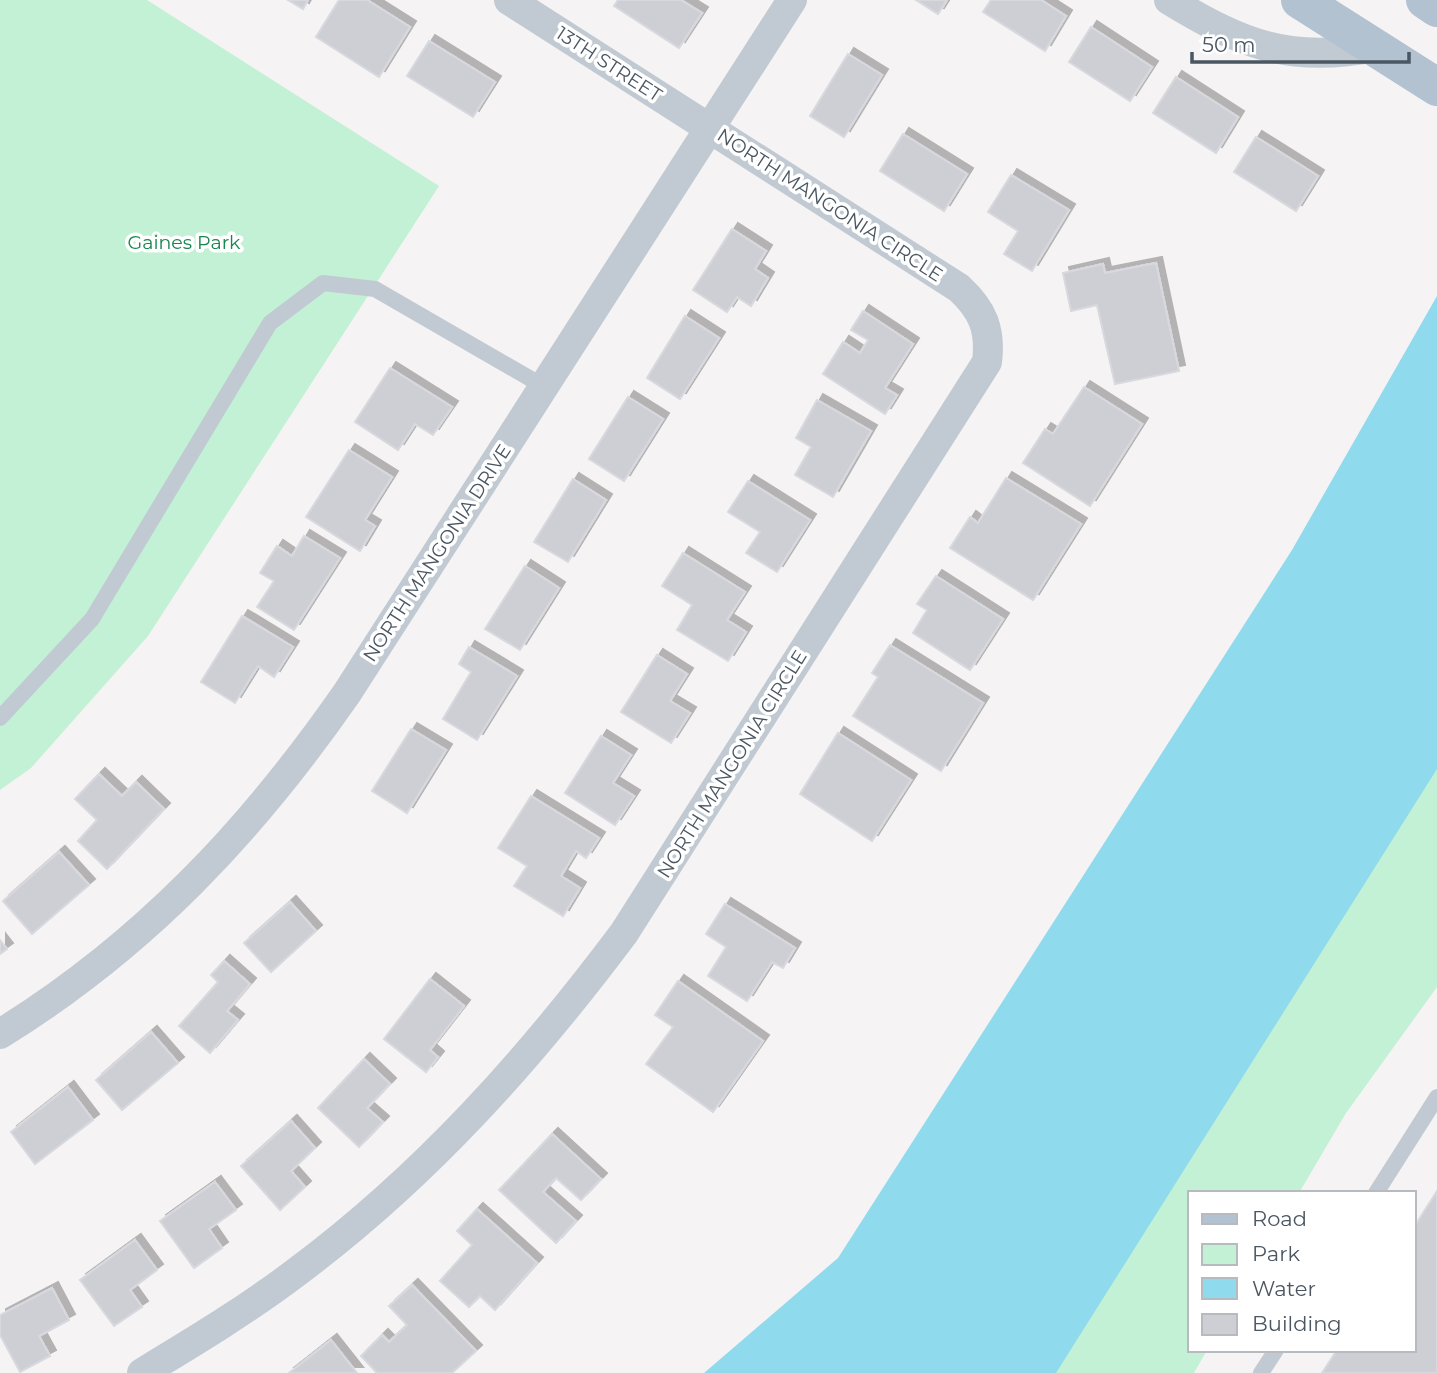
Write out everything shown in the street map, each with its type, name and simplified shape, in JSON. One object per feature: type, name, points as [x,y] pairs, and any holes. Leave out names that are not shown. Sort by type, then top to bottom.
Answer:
[{"type":"main road","points":[[1300,0],[1437,87]]},
{"type":"main road","points":[[1425,0],[1437,8]]},
{"type":"street","name":"13TH STREET","points":[[509,0],[709,128]]},
{"type":"street","name":"NORTH MANGONIA DRIVE","points":[[0,1034],[102,964],[183,893],[243,831],[297,765],[347,693],[792,0]]},
{"type":"street","points":[[1169,0],[1236,38],[1280,51],[1336,55],[1375,47]]},
{"type":"street","name":"NORTH MANGONIA CIRCLE","points":[[142,1373],[247,1307],[376,1209],[431,1159],[500,1088],[565,1012],[624,933],[987,362],[990,341],[986,321],[975,302],[960,288],[709,128]]},
{"type":"lane","points":[[0,718],[92,619],[270,323],[323,283],[374,289],[543,386]]},
{"type":"lane","points":[[1377,1191],[1437,1097]]},
{"type":"lane","points":[[1261,1373],[1275,1352]]},
{"type":"green space","name":"Gaines Park","points":[[0,0],[147,0],[439,186],[148,636],[31,768],[0,790]]},
{"type":"green space","points":[[1437,766],[1437,987],[1346,1113],[1300,1191],[1188,1191],[1188,1352],[1206,1352],[1194,1373],[1054,1373]]},
{"type":"water","points":[[1437,296],[1437,769],[1056,1373],[704,1373],[838,1258],[1292,550]]},
{"type":"building","points":[[288,0],[308,0],[303,9]]},
{"type":"building","points":[[339,0],[367,0],[410,27],[379,77],[316,37]]},
{"type":"building","points":[[618,0],[681,0],[702,13],[679,48],[614,6]]},
{"type":"building","points":[[916,0],[947,0],[938,14]]},
{"type":"building","points":[[991,0],[1041,0],[1066,16],[1045,51],[983,12]]},
{"type":"building","points":[[1091,27],[1152,67],[1130,101],[1069,62]]},
{"type":"building","points":[[429,41],[495,82],[473,117],[407,76]]},
{"type":"building","points":[[848,54],[882,75],[844,137],[810,116]]},
{"type":"building","points":[[1176,77],[1238,117],[1216,153],[1153,113]]},
{"type":"building","points":[[903,134],[967,174],[944,211],[880,171]]},
{"type":"building","points":[[1256,137],[1318,176],[1296,211],[1234,172]]},
{"type":"building","points":[[1011,175],[1069,210],[1032,271],[1004,254],[1018,231],[988,212]]},
{"type":"building","points":[[732,229],[766,251],[755,269],[768,278],[751,306],[737,297],[727,312],[693,290]]},
{"type":"building","points":[[1156,263],[1179,371],[1115,384],[1097,305],[1071,311],[1063,273],[1103,264],[1105,273]]},
{"type":"building","points":[[863,311],[913,344],[885,388],[897,395],[885,414],[823,374],[843,342],[860,353],[868,340],[851,330]]},
{"type":"building","points":[[685,316],[719,338],[680,399],[647,378]]},
{"type":"building","points":[[390,368],[452,407],[433,435],[415,424],[398,450],[355,422]]},
{"type":"building","points":[[1084,387],[1142,424],[1090,506],[1023,463],[1045,429],[1053,434]]},
{"type":"building","points":[[628,397],[663,419],[624,481],[589,459]]},
{"type":"building","points":[[817,400],[871,431],[833,497],[795,475],[811,447],[796,438]]},
{"type":"building","points":[[349,450],[392,477],[365,520],[375,526],[360,551],[306,517]]},
{"type":"building","points":[[1006,478],[1081,524],[1033,600],[950,548],[970,517],[978,523]]},
{"type":"building","points":[[573,479],[606,500],[568,562],[534,542]]},
{"type":"building","points":[[748,481],[810,520],[777,572],[746,553],[760,532],[728,512]]},
{"type":"building","points":[[304,536],[340,558],[294,630],[257,607],[274,581],[260,573],[277,546],[292,556]]},
{"type":"building","points":[[683,553],[745,592],[727,620],[746,632],[728,661],[677,630],[692,605],[662,586]]},
{"type":"building","points":[[525,566],[559,588],[520,650],[485,629]]},
{"type":"building","points":[[936,576],[1003,619],[970,670],[913,633],[927,610],[917,604]]},
{"type":"building","points":[[242,616],[293,647],[274,677],[258,666],[235,703],[201,682]]},
{"type":"building","points":[[890,645],[983,703],[941,771],[853,716],[878,677],[872,673]]},
{"type":"building","points":[[469,647],[517,676],[477,740],[443,719],[471,672],[459,664]]},
{"type":"building","points":[[657,655],[687,674],[670,701],[690,713],[671,743],[621,712]]},
{"type":"building","points":[[411,729],[446,750],[407,813],[372,791]]},
{"type":"building","points":[[838,733],[911,780],[872,841],[800,794]]},
{"type":"building","points":[[601,736],[631,755],[613,783],[634,796],[615,825],[565,793]]},
{"type":"building","points":[[99,774],[122,796],[136,782],[164,809],[107,869],[78,841],[97,820],[75,799]]},
{"type":"building","points":[[531,796],[599,838],[586,858],[576,851],[561,876],[580,888],[563,916],[514,886],[527,866],[498,848]]},
{"type":"building","points":[[59,852],[89,885],[32,934],[3,901]]},
{"type":"building","points":[[290,902],[316,931],[271,972],[244,943]]},
{"type":"building","points":[[725,904],[795,948],[783,968],[772,962],[747,1001],[708,976],[726,947],[706,934]]},
{"type":"building","points":[[0,940],[7,949],[0,954]]},
{"type":"building","points":[[224,961],[250,984],[227,1011],[238,1020],[210,1053],[179,1026],[218,982],[211,975]]},
{"type":"building","points":[[430,979],[464,1006],[430,1050],[438,1057],[426,1072],[384,1039]]},
{"type":"building","points":[[678,981],[763,1041],[713,1112],[646,1064],[673,1027],[655,1015]]},
{"type":"building","points":[[151,1032],[178,1063],[122,1110],[96,1080]]},
{"type":"building","points":[[364,1059],[390,1084],[367,1108],[383,1122],[359,1147],[318,1108]]},
{"type":"building","points":[[68,1087],[93,1120],[35,1164],[11,1132]]},
{"type":"building","points":[[291,1121],[315,1148],[291,1171],[305,1187],[280,1210],[241,1166]]},
{"type":"building","points":[[552,1134],[601,1179],[581,1200],[556,1178],[543,1192],[576,1221],[556,1243],[499,1190]]},
{"type":"building","points":[[215,1182],[236,1210],[209,1229],[222,1248],[194,1268],[160,1221]]},
{"type":"building","points":[[1437,1191],[1437,1373],[1322,1373],[1336,1352],[1416,1352],[1416,1224]]},
{"type":"building","points":[[477,1209],[537,1263],[495,1310],[480,1296],[469,1307],[440,1281],[472,1245],[457,1231]]},
{"type":"building","points":[[135,1240],[157,1270],[130,1290],[142,1307],[114,1326],[80,1280]]},
{"type":"building","points":[[412,1285],[476,1351],[452,1373],[377,1373],[361,1356],[382,1335],[389,1342],[407,1325],[389,1306]]},
{"type":"building","points":[[52,1288],[69,1320],[39,1336],[50,1356],[20,1372],[0,1335],[0,1315]]},
{"type":"building","points":[[331,1340],[357,1373],[289,1373]]}]
